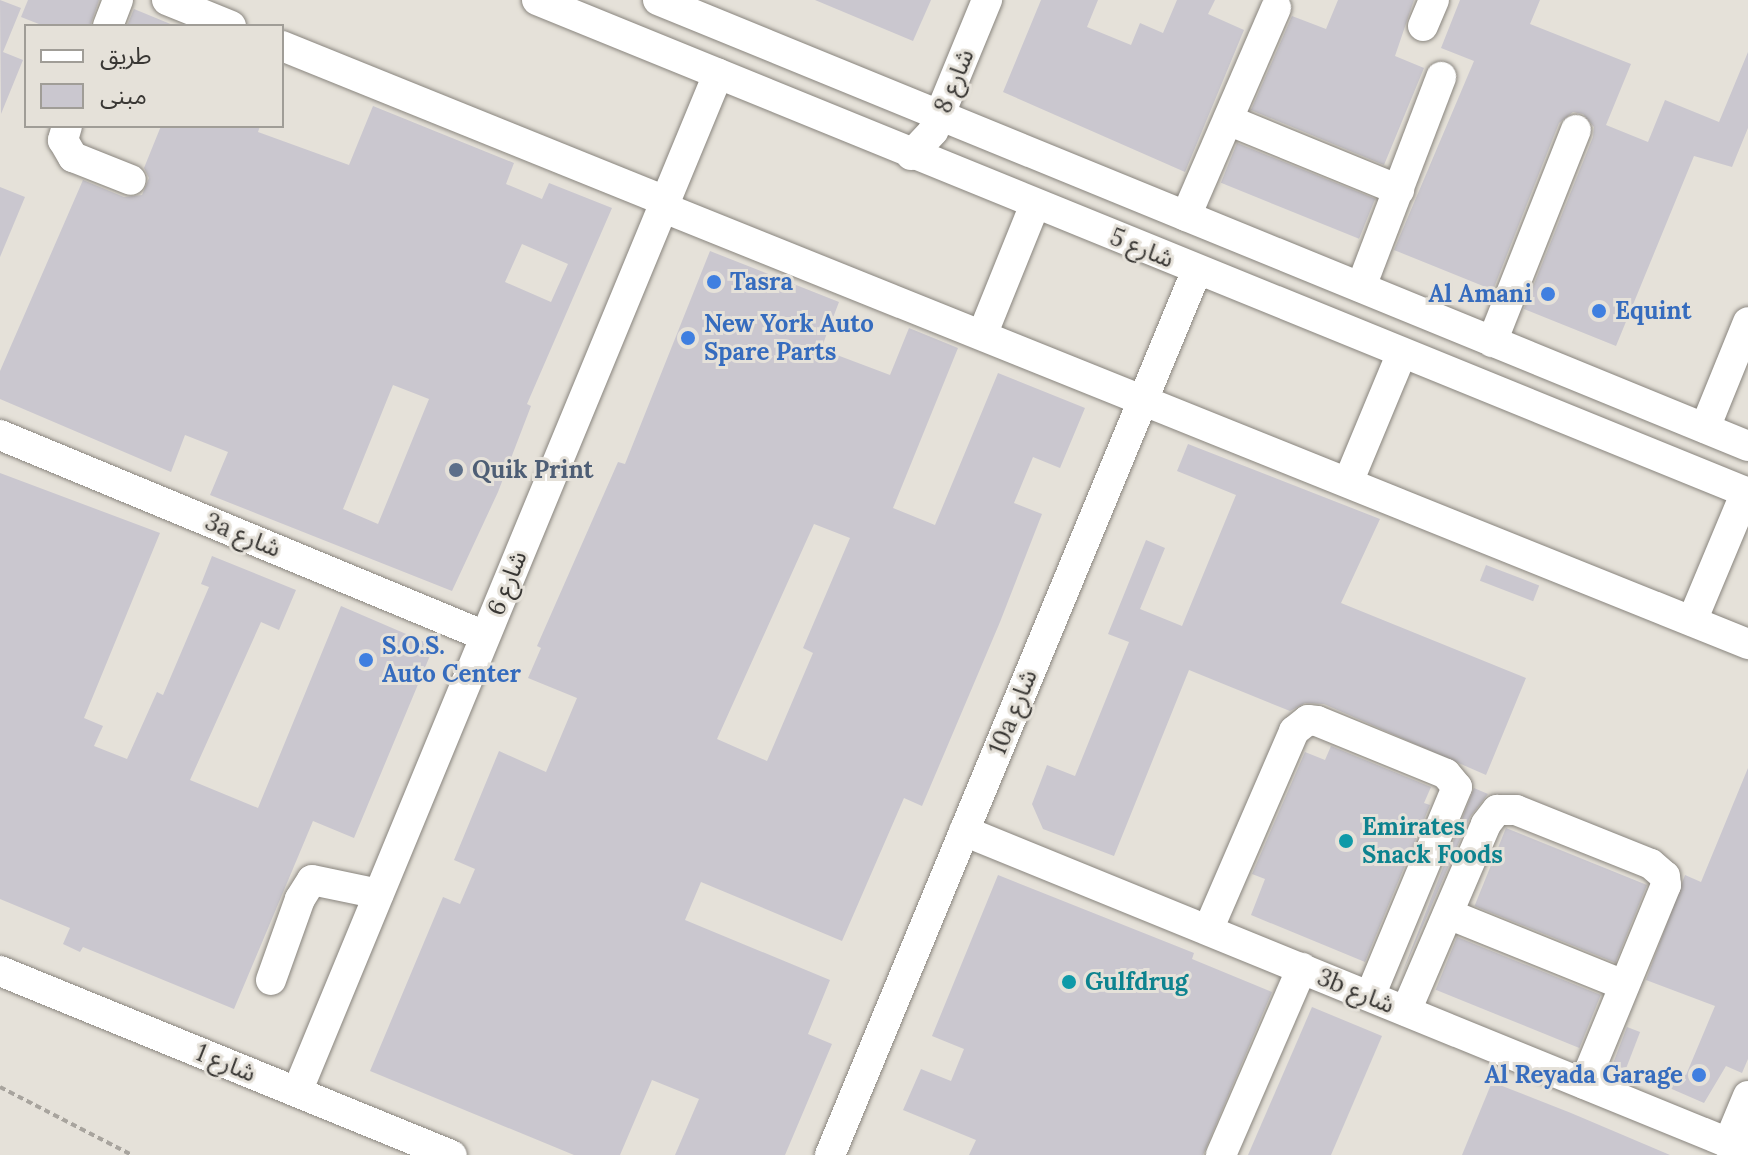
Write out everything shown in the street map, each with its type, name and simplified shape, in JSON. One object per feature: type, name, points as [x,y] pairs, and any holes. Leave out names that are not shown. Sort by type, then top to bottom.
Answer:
[{"type":"street","points":[[109,24],[118,0]]},
{"type":"street","points":[[167,0],[226,24]]},
{"type":"street","name":"شارع 5","points":[[537,0],[1401,355],[1747,493]]},
{"type":"street","name":"شارع 5","points":[[658,0],[708,10],[940,116],[1748,446]]},
{"type":"street","name":"شارع 8","points":[[911,155],[940,116],[987,0]]},
{"type":"street","points":[[1186,216],[1276,8]]},
{"type":"street","points":[[284,47],[1748,644]]},
{"type":"street","name":"شارع 6","points":[[297,1092],[718,74]]},
{"type":"street","points":[[1361,287],[1441,77]]},
{"type":"street","points":[[1228,120],[1399,190]]},
{"type":"street","points":[[66,128],[63,140],[73,157],[131,180]]},
{"type":"street","points":[[1492,342],[1576,130]]},
{"type":"street","points":[[983,333],[1035,204]]},
{"type":"street","name":"10a شارع","points":[[830,1155],[1197,270]]},
{"type":"street","points":[[1705,428],[1748,322]]},
{"type":"street","points":[[1349,480],[1401,355]]},
{"type":"street","name":"3a شارع","points":[[0,435],[485,636]]},
{"type":"street","points":[[1692,621],[1747,493]]},
{"type":"street","points":[[1208,930],[1294,731],[1308,720],[1317,721],[1446,774],[1457,787],[1370,996]]},
{"type":"street","points":[[1406,1011],[1486,824],[1497,810],[1516,810],[1651,864],[1665,876],[1666,885],[1584,1084]]},
{"type":"street","name":"3b شارع","points":[[964,831],[1738,1148]]},
{"type":"street","points":[[271,980],[300,899],[312,880],[379,894]]},
{"type":"street","points":[[1448,914],[1624,985]]},
{"type":"street","points":[[1221,1155],[1302,968]]},
{"type":"street","name":"شارع 1","points":[[0,971],[452,1155]]},
{"type":"street","points":[[1738,1148],[1748,1096]]},
{"type":"path","points":[[0,1087],[132,1155]]},
{"type":"building","points":[[0,0],[21,8],[3,52],[23,60],[1,114]]},
{"type":"building","points":[[28,0],[99,0],[91,24],[39,24],[21,17]]},
{"type":"building","points":[[815,0],[931,0],[913,41]]},
{"type":"building","points":[[1041,0],[1098,0],[1087,27],[1131,45],[1140,23],[1163,33],[1177,0],[1215,0],[1208,14],[1244,30],[1185,172],[1003,92]]},
{"type":"building","points":[[1338,0],[1414,0],[1395,56],[1424,68],[1384,165],[1251,110],[1292,16],[1326,29]]},
{"type":"building","points":[[1460,0],[1540,0],[1530,24],[1631,64],[1606,125],[1648,142],[1665,100],[1719,122],[1748,52],[1748,128],[1732,167],[1694,156],[1616,346],[1524,309],[1593,137],[1594,127],[1583,114],[1573,112],[1559,123],[1493,290],[1394,250],[1474,61],[1441,48]]},
{"type":"building","points":[[134,9],[171,24],[128,24]]},
{"type":"building","points":[[373,106],[514,163],[506,184],[542,199],[549,183],[612,208],[527,404],[531,406],[498,492],[452,591],[210,495],[228,452],[185,435],[171,472],[0,399],[0,371],[83,180],[124,197],[142,195],[149,178],[144,168],[160,128],[259,128],[258,132],[349,165]],"holes":[[[522,244],[568,264],[551,302],[505,282]],[[393,385],[429,399],[378,524],[343,509]]]},
{"type":"building","points":[[1237,143],[1375,199],[1359,239],[1221,183]]},
{"type":"building","points":[[0,187],[25,197],[0,257]]},
{"type":"building","points":[[710,251],[839,302],[821,349],[890,375],[909,328],[958,348],[893,508],[935,525],[998,373],[1085,408],[1060,468],[1033,457],[1014,503],[1042,514],[1000,622],[922,806],[904,798],[842,941],[701,882],[685,920],[830,980],[808,1034],[832,1044],[785,1155],[675,1155],[699,1099],[652,1080],[620,1155],[574,1155],[370,1071],[443,897],[460,904],[475,869],[454,860],[499,751],[546,772],[577,698],[528,678],[541,648],[537,646],[618,462],[625,464]],"holes":[[[814,524],[850,538],[803,648],[813,653],[767,761],[717,739]]]},
{"type":"building","points":[[1188,444],[1380,519],[1341,603],[1526,678],[1486,775],[1324,704],[1305,703],[1290,711],[1189,670],[1114,856],[1043,829],[1032,804],[1047,765],[1075,776],[1129,642],[1108,634],[1146,540],[1165,548],[1140,609],[1182,626],[1236,495],[1177,471]]},
{"type":"building","points":[[0,473],[160,533],[84,718],[103,726],[94,746],[127,759],[157,692],[163,695],[209,587],[201,584],[212,556],[296,590],[279,630],[261,622],[190,780],[258,808],[341,606],[434,646],[354,838],[313,821],[234,1009],[83,947],[80,952],[63,944],[70,928],[0,899]]},
{"type":"building","points":[[1486,565],[1539,585],[1533,601],[1480,581]]},
{"type":"building","name":"Emirates Snack Foods","points":[[1331,746],[1431,787],[1424,803],[1430,805],[1365,962],[1251,915],[1265,879],[1252,874],[1305,752],[1325,760]]},
{"type":"building","points":[[1748,768],[1748,1059],[1742,1073],[1726,1066],[1704,1103],[1658,1083],[1665,1067],[1686,1075],[1715,1006],[1646,980],[1685,875],[1701,882]]},
{"type":"building","points":[[1474,788],[1488,794],[1470,817],[1401,976]]},
{"type":"building","points":[[1506,828],[1647,885],[1615,963],[1475,906]]},
{"type":"building","points":[[998,875],[1194,953],[1192,959],[1272,992],[1203,1155],[969,1155],[976,1140],[903,1110],[921,1069],[951,1081],[964,1049],[932,1036]]},
{"type":"building","points":[[1457,937],[1601,995],[1579,1048],[1436,990]]},
{"type":"building","points":[[1312,1007],[1382,1036],[1331,1155],[1248,1155]]},
{"type":"building","points":[[1627,1027],[1640,1032],[1626,1069],[1613,1064]]},
{"type":"building","points":[[1492,1082],[1571,1113],[1670,1155],[1462,1155]]},
{"type":"place","name":"Tasra","points":[[714,282]]},
{"type":"place","name":"Al Amani","points":[[1548,294]]},
{"type":"place","name":"Equint","points":[[1599,311]]},
{"type":"place","name":"New York Auto Spare Parts","points":[[688,338]]},
{"type":"place","name":"Quik Print","points":[[456,470]]},
{"type":"place","name":"S.O.S. Auto Center","points":[[366,660]]},
{"type":"place","name":"Emirates Snack Foods","points":[[1346,841]]},
{"type":"place","name":"Gulfdrug","points":[[1069,982]]},
{"type":"place","name":"Al Reyada Garage","points":[[1699,1075]]}]
